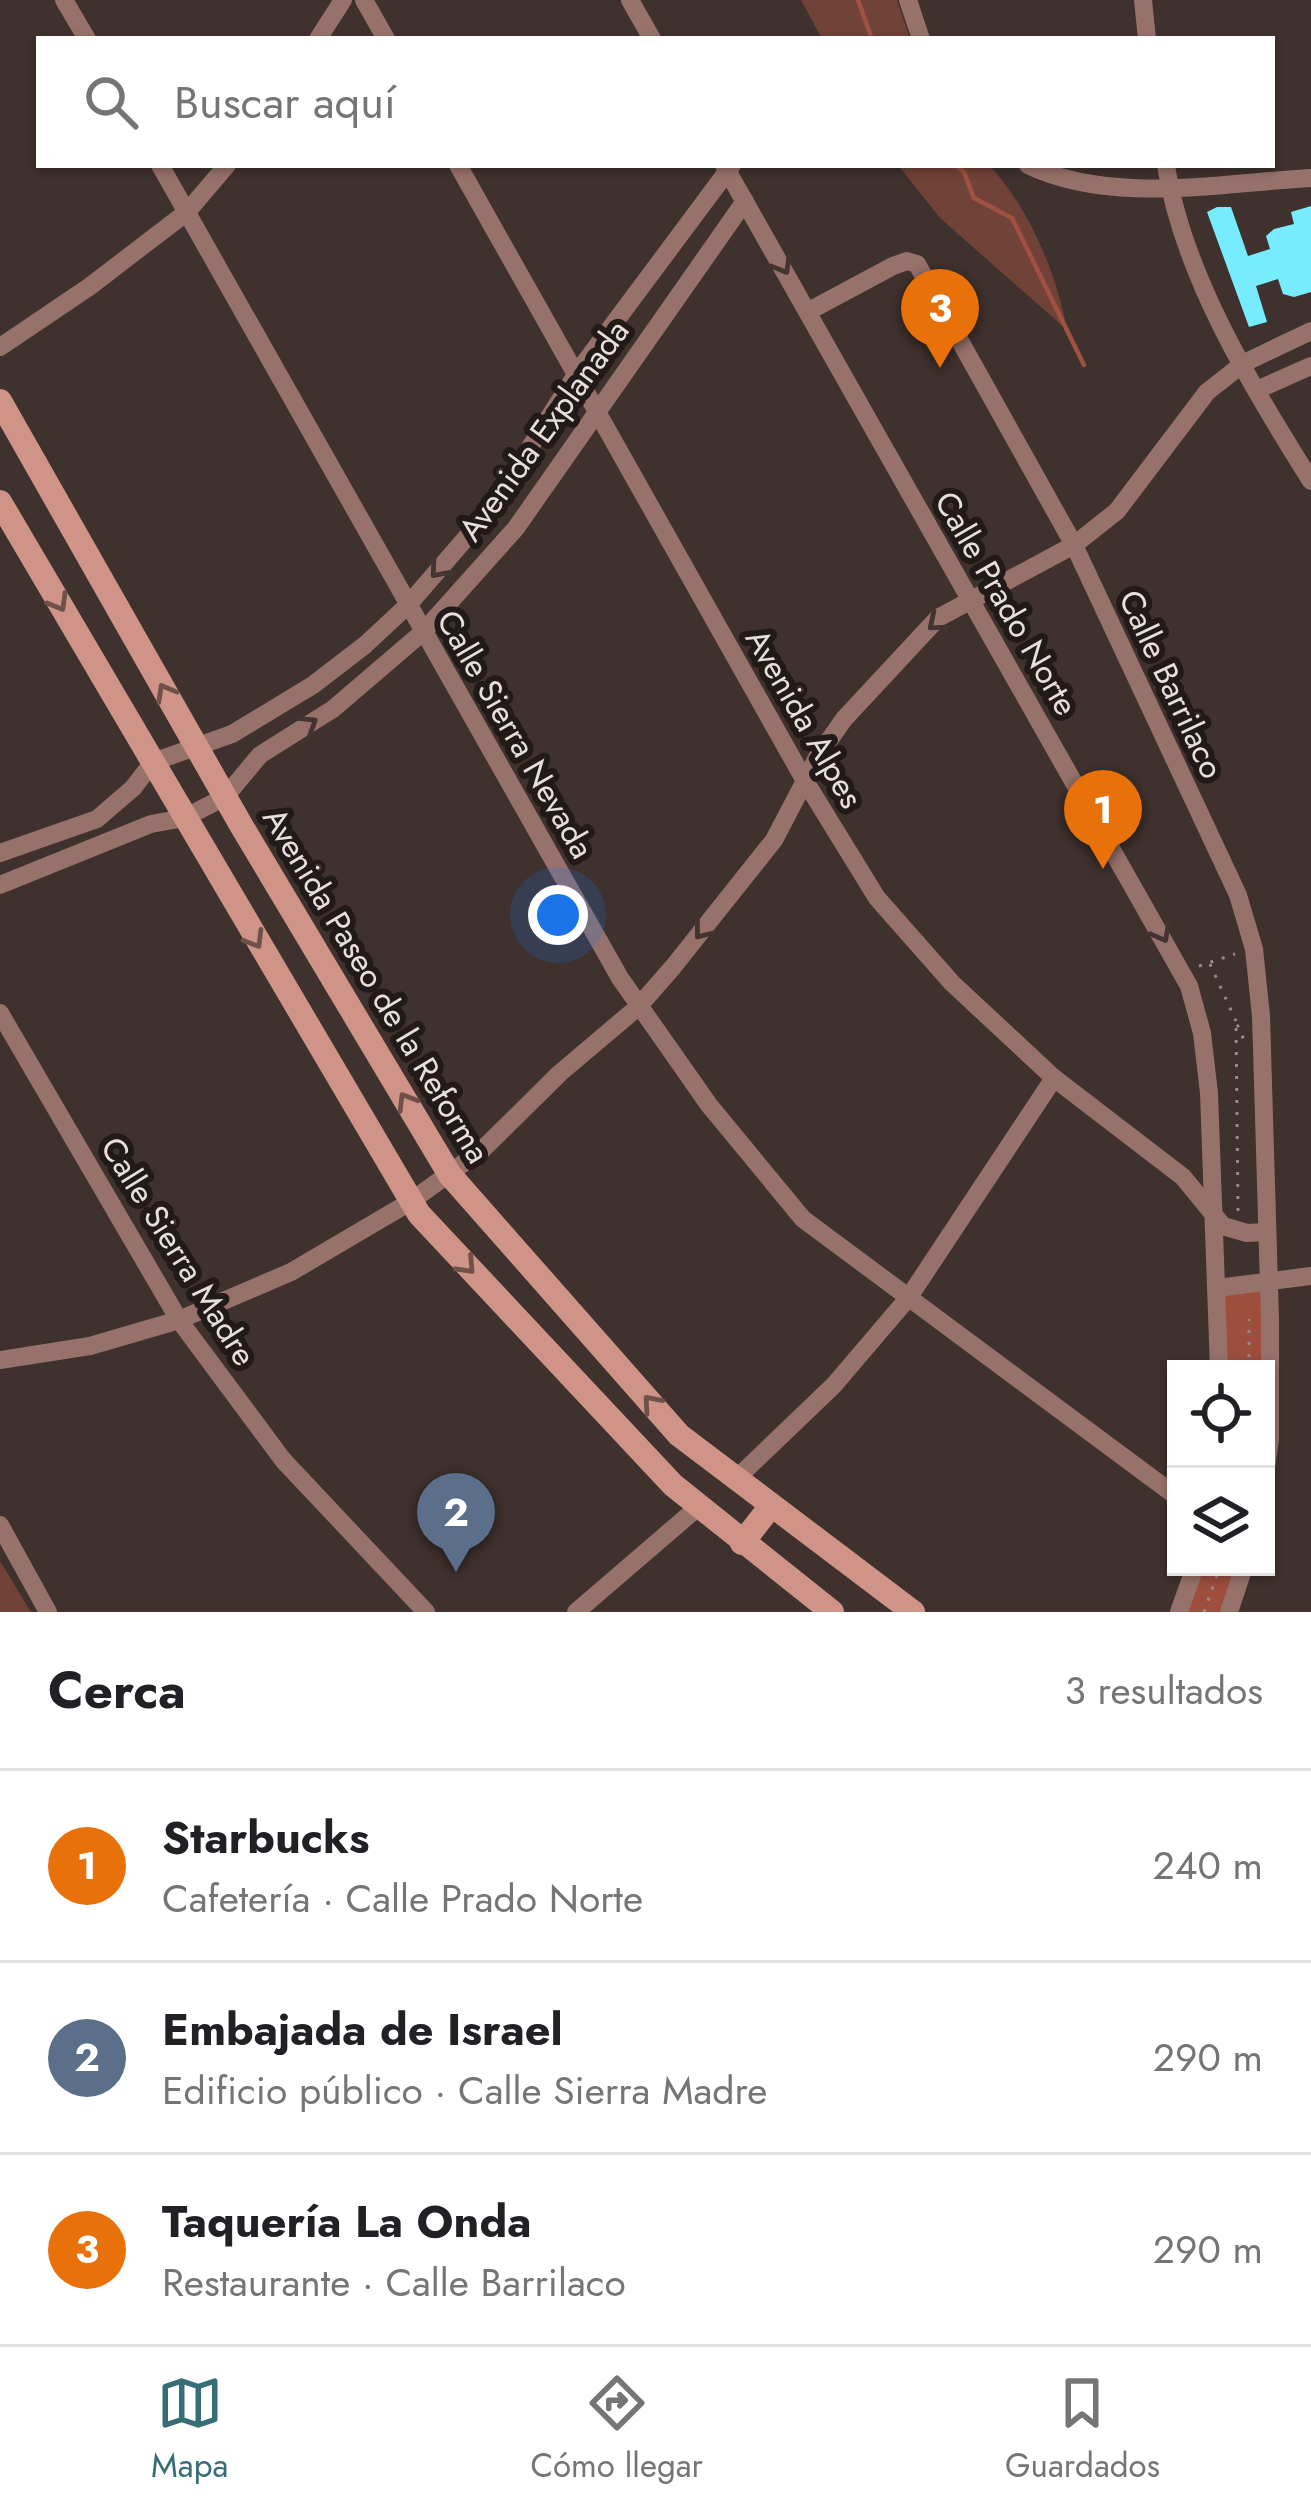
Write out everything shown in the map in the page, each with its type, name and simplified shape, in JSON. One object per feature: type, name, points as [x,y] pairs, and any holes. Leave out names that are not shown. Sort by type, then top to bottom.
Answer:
[{"type":"main road","name":"Avenida Paseo de la Reforma","points":[[0,400],[195,746],[450,1175],[679,1435],[913,1612]]},
{"type":"main road","points":[[0,502],[410,1202],[697,1508],[832,1612]]},
{"type":"main road","points":[[673,1484],[704,1454]]},
{"type":"main road","points":[[742,1543],[771,1506]]},
{"type":"street","points":[[64,0],[85,36]]},
{"type":"street","points":[[320,36],[343,0]]},
{"type":"street","points":[[364,0],[384,36]]},
{"type":"street","points":[[630,0],[650,36]]},
{"type":"street","points":[[908,0],[920,36]]},
{"type":"street","points":[[1143,0],[1147,36]]},
{"type":"street","name":"Calle Sierra Nevada","points":[[162,168],[638,1007],[709,1105],[803,1219],[1167,1489]]},
{"type":"street","points":[[0,346],[188,212],[224,168]]},
{"type":"street","name":"Avenida Alpes","points":[[460,168],[805,781],[877,898],[952,983],[1054,1078],[1221,1212]]},
{"type":"street","name":"Avenida Explanada","points":[[0,853],[97,819],[133,788],[153,762],[232,734],[313,686],[408,605],[490,509],[577,374],[727,168]]},
{"type":"street","name":"Calle Prado Norte","points":[[729,168],[1181,971],[1202,1033],[1221,1212],[1216,1288],[1219,1360]]},
{"type":"street","points":[[1036,168],[1081,184],[1169,187],[1311,178]]},
{"type":"street","points":[[1166,168],[1206,293],[1311,481]]},
{"type":"street","name":"Avenida Explanada","points":[[0,885],[151,824],[184,818],[225,797],[260,754],[333,709],[423,632],[516,528],[745,201]]},
{"type":"street","name":"Calle Barrilaco","points":[[808,311],[892,266],[907,261],[917,264],[1075,545],[1238,895],[1254,949],[1268,1284]]},
{"type":"street","points":[[0,1360],[90,1346],[179,1320],[291,1272],[450,1175],[638,1007],[773,840],[844,719],[938,618],[1075,545],[1117,511],[1207,392],[1244,363],[1311,331]]},
{"type":"street","points":[[1258,390],[1311,366]]},
{"type":"street","name":"Calle Sierra Madre","points":[[0,1013],[179,1320],[283,1460],[426,1612]]},
{"type":"street","points":[[736,1479],[834,1385],[909,1297],[1054,1078]]},
{"type":"street","points":[[1221,1212],[1223,1226],[1234,1231],[1265,1232]]},
{"type":"street","points":[[1216,1288],[1311,1276]]},
{"type":"street","points":[[1268,1284],[1270,1360]]},
{"type":"street","points":[[576,1612],[697,1508]]},
{"type":"street","points":[[0,1525],[48,1612]]},
{"type":"street","points":[[1179,1612],[1193,1576]]},
{"type":"street","points":[[1229,1612],[1241,1576]]},
{"type":"path","points":[[1181,971],[1254,949]]},
{"type":"path","points":[[1209,962],[1262,1071]]},
{"type":"path","points":[[1237,1022],[1238,1211]]},
{"type":"path","points":[[1238,1166],[1256,1183],[1264,1177]]},
{"type":"path","points":[[1221,1212],[1246,1210]]},
{"type":"path","points":[[1218,1321],[1249,1319],[1249,1360]]},
{"type":"path","points":[[1204,1612],[1217,1576]]},
{"type":"shaded area","points":[[801,0],[897,0],[909,36],[820,36]]},
{"type":"shaded area","points":[[900,168],[992,168],[1039,242],[1067,330],[940,218]]},
{"type":"shaded area","points":[[1268,1284],[1266,1360],[1218,1360],[1217,1288]]},
{"type":"shaded area","points":[[0,1561],[31,1612],[0,1612]]},
{"type":"shaded area","points":[[1192,1576],[1241,1576],[1229,1612],[1179,1612]]},
{"type":"building","points":[[1311,206],[1311,292],[1294,297],[1283,294],[1278,279],[1256,286],[1267,322],[1249,327],[1207,212],[1231,207],[1248,256],[1270,249],[1266,236],[1294,224],[1291,212]]},
{"type":"waterway","points":[[858,0],[871,36]]},
{"type":"waterway","points":[[959,168],[974,198],[1012,218],[1084,365]]},
{"type":"place","name":"Taquería La Onda","points":[[940,368]]},
{"type":"place","name":"Starbucks","points":[[1103,869]]},
{"type":"place","name":"Embajada de Israel","points":[[456,1572]]}]
